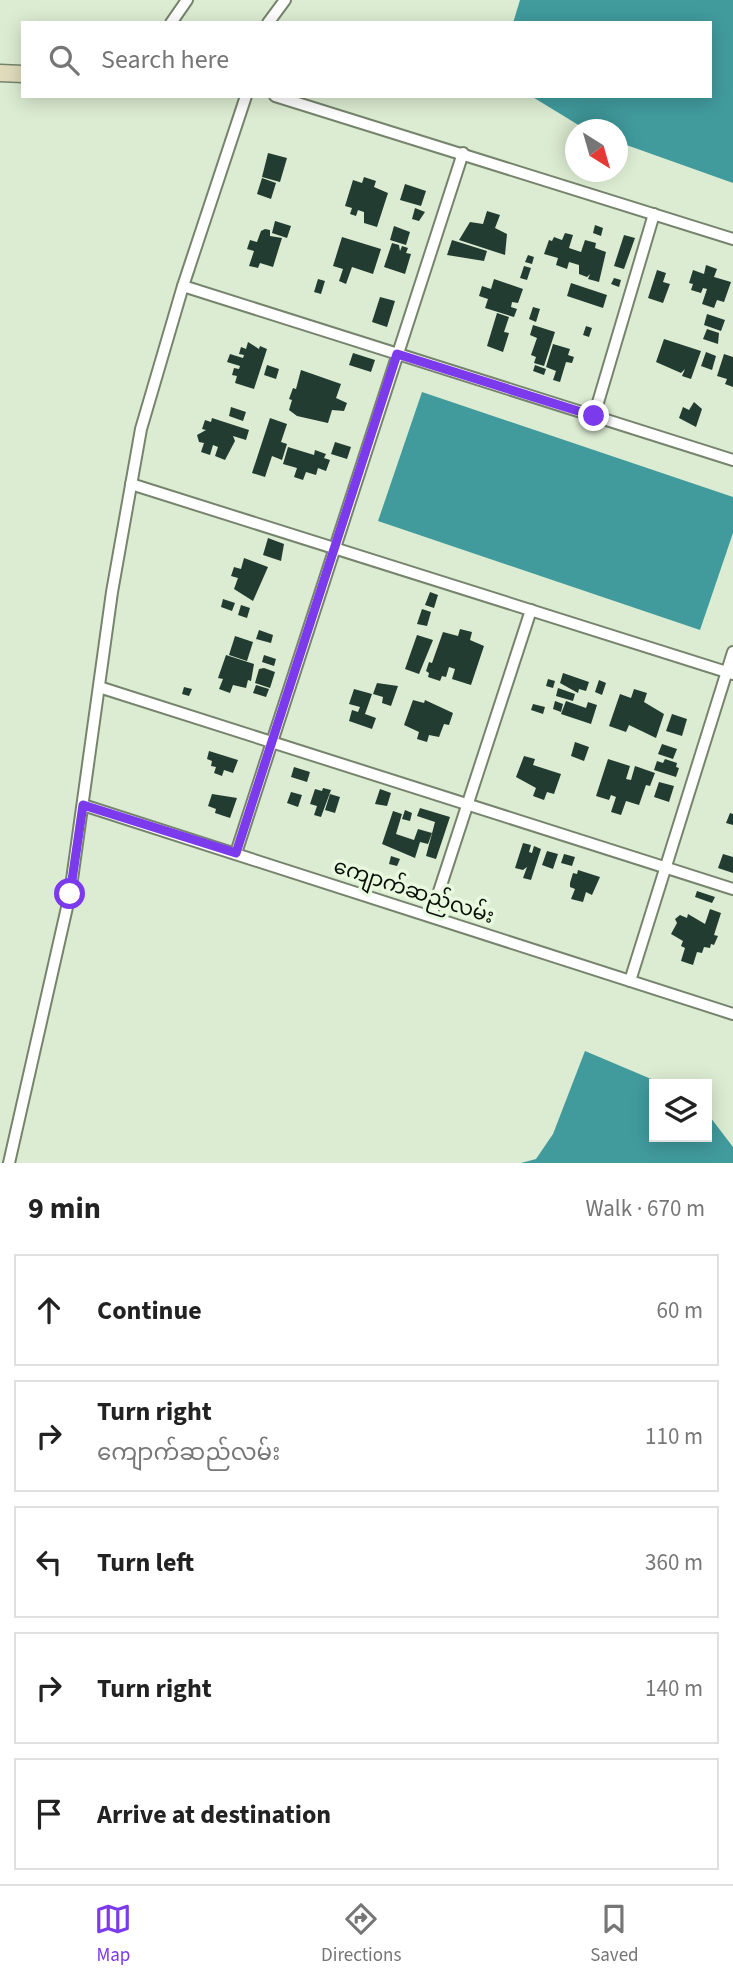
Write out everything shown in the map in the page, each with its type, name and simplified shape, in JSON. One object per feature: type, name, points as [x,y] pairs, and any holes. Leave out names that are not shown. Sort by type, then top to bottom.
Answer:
[{"type":"street","points":[[172,21],[187,0]]},
{"type":"street","points":[[269,21],[285,0]]},
{"type":"street","points":[[0,73],[21,74]]},
{"type":"street","points":[[9,1163],[70,894],[99,687],[141,429],[183,286],[245,98]]},
{"type":"street","points":[[282,98],[733,239]]},
{"type":"street","points":[[236,853],[274,743],[463,153]]},
{"type":"street","points":[[594,416],[654,214]]},
{"type":"street","points":[[183,286],[733,460]]},
{"type":"street","points":[[131,484],[730,673]]},
{"type":"street","points":[[430,916],[531,610]]},
{"type":"street","points":[[630,981],[730,673],[733,652]]},
{"type":"street","points":[[99,687],[733,889]]},
{"type":"street","name":"ကျောက်ဆည်လမ်း","points":[[83,805],[733,1014]]},
{"type":"water","points":[[520,0],[733,0],[733,183],[628,146],[628,119],[569,119],[534,98],[712,98],[712,21],[514,21]]},
{"type":"water","points":[[422,392],[733,497],[733,533],[700,630],[378,521]]},
{"type":"water","points":[[585,1051],[651,1079],[649,1079],[649,1142],[712,1142],[712,1120],[733,1147],[733,1163],[521,1163],[536,1159],[553,1134]]},
{"type":"building","points":[[268,153],[287,158],[280,182],[262,177]]},
{"type":"building","points":[[364,177],[376,181],[374,187],[388,193],[377,227],[364,223],[364,212],[358,210],[356,216],[350,214],[352,208],[345,206],[353,180],[362,183]]},
{"type":"building","points":[[262,178],[276,183],[271,199],[257,194]]},
{"type":"building","points":[[405,184],[426,191],[421,206],[400,200]]},
{"type":"building","points":[[415,208],[425,212],[419,221],[412,219]]},
{"type":"building","points":[[487,211],[500,215],[495,228],[507,234],[505,255],[459,240],[470,222],[483,224]]},
{"type":"building","points":[[275,221],[291,226],[287,238],[272,233]]},
{"type":"building","points":[[595,225],[603,228],[601,236],[593,233]]},
{"type":"building","points":[[394,226],[410,232],[406,245],[390,240]]},
{"type":"building","points":[[270,230],[270,236],[282,238],[273,267],[260,263],[258,268],[249,266],[254,251],[247,249],[250,240],[257,242],[261,231]]},
{"type":"building","points":[[565,233],[573,235],[569,248],[581,252],[585,240],[596,243],[595,248],[606,252],[599,282],[588,279],[590,274],[587,277],[579,274],[579,265],[569,262],[567,269],[556,265],[558,258],[544,254],[549,240],[552,241],[554,237],[562,240]]},
{"type":"building","points":[[624,235],[635,238],[624,269],[614,266]]},
{"type":"building","points":[[342,237],[381,249],[373,274],[352,267],[346,284],[339,281],[343,269],[333,266]]},
{"type":"building","points":[[452,240],[487,251],[484,261],[447,255]]},
{"type":"building","points":[[392,243],[399,245],[400,251],[402,246],[408,248],[406,253],[411,254],[405,274],[384,267]]},
{"type":"building","points":[[528,255],[534,257],[532,264],[525,262]]},
{"type":"building","points":[[706,265],[717,269],[714,277],[731,282],[724,302],[717,300],[714,308],[702,304],[707,289],[703,288],[701,293],[691,290],[693,284],[689,283],[693,270],[704,274]]},
{"type":"building","points":[[524,266],[531,268],[527,280],[520,278]]},
{"type":"building","points":[[657,270],[666,273],[663,282],[670,284],[663,303],[648,298]]},
{"type":"building","points":[[614,278],[621,280],[619,287],[611,284]]},
{"type":"building","points":[[318,279],[325,281],[321,294],[314,292]]},
{"type":"building","points":[[494,279],[523,289],[518,303],[512,302],[511,307],[517,309],[514,317],[485,308],[488,299],[479,296],[482,286],[491,289]]},
{"type":"building","points":[[571,283],[607,295],[603,308],[567,296]]},
{"type":"building","points":[[380,297],[395,301],[387,327],[372,322]]},
{"type":"building","points":[[533,307],[540,309],[536,322],[529,319]]},
{"type":"building","points":[[497,313],[509,317],[504,332],[509,333],[503,352],[487,346]]},
{"type":"building","points":[[707,314],[725,320],[721,331],[704,325]]},
{"type":"building","points":[[533,325],[555,332],[544,366],[534,363],[536,357],[531,355],[537,338],[530,335]]},
{"type":"building","points":[[586,326],[592,328],[589,337],[583,335]]},
{"type":"building","points":[[707,329],[719,333],[718,344],[703,339]]},
{"type":"building","points":[[664,339],[701,351],[691,379],[682,376],[685,369],[681,373],[656,362]]},
{"type":"building","points":[[248,342],[259,349],[260,346],[267,349],[254,389],[235,383],[237,376],[232,375],[234,368],[239,369],[240,366],[227,362],[230,354],[243,358],[244,355],[239,354],[241,347],[246,349]]},
{"type":"building","points":[[553,344],[570,349],[568,355],[574,357],[572,363],[566,362],[560,382],[553,380],[556,371],[546,367]]},
{"type":"building","points":[[706,352],[716,356],[712,370],[701,366]]},
{"type":"building","points":[[353,353],[375,360],[371,372],[349,365]]},
{"type":"building","points":[[724,354],[733,357],[733,387],[725,384],[727,379],[717,376]]},
{"type":"building","points":[[267,365],[279,369],[276,379],[264,375]]},
{"type":"building","points":[[535,365],[546,369],[544,375],[533,371]]},
{"type":"building","points":[[301,370],[341,384],[336,398],[347,403],[344,411],[332,410],[328,423],[297,416],[289,410],[292,400],[289,399],[293,388],[296,389]]},
{"type":"building","points":[[694,402],[702,409],[696,427],[679,418],[683,407],[689,410]]},
{"type":"building","points":[[231,407],[246,412],[243,421],[229,416]]},
{"type":"building","points":[[212,418],[249,430],[246,440],[233,436],[235,441],[225,460],[215,456],[218,447],[213,445],[210,455],[201,452],[204,443],[199,442],[197,435],[206,430],[202,429],[205,420],[211,422]]},
{"type":"building","points":[[270,418],[287,424],[281,442],[287,444],[282,460],[272,456],[265,477],[252,473]]},
{"type":"building","points":[[335,442],[351,447],[347,459],[331,454]]},
{"type":"building","points":[[288,447],[314,455],[315,450],[326,454],[324,458],[330,460],[326,471],[318,468],[316,475],[306,472],[303,480],[294,477],[297,468],[283,464]]},
{"type":"building","points":[[268,538],[284,544],[281,561],[263,555]]},
{"type":"building","points":[[244,558],[268,567],[253,601],[234,589],[238,578],[231,576],[234,567],[241,569]]},
{"type":"building","points":[[430,592],[438,595],[434,608],[425,605]]},
{"type":"building","points":[[223,599],[235,603],[232,611],[221,607]]},
{"type":"building","points":[[241,605],[250,608],[247,618],[238,615]]},
{"type":"building","points":[[422,609],[431,612],[427,626],[417,624]]},
{"type":"building","points":[[460,629],[472,632],[470,640],[484,646],[471,685],[452,679],[455,669],[449,667],[446,677],[442,676],[440,681],[428,677],[429,673],[426,671],[429,662],[432,663],[443,632],[458,636]]},
{"type":"building","points":[[259,630],[273,635],[271,643],[256,639]]},
{"type":"building","points":[[417,635],[433,640],[419,674],[405,669]]},
{"type":"building","points":[[235,636],[253,642],[247,661],[229,655]]},
{"type":"building","points":[[226,655],[254,664],[251,681],[248,680],[246,688],[233,685],[230,693],[219,689],[223,679],[218,678]]},
{"type":"building","points":[[264,655],[276,659],[274,666],[262,662]]},
{"type":"building","points":[[259,669],[275,672],[270,688],[255,683]]},
{"type":"building","points":[[563,673],[589,682],[586,691],[579,689],[578,693],[560,683]]},
{"type":"building","points":[[548,679],[555,681],[553,688],[546,686]]},
{"type":"building","points":[[599,680],[606,683],[602,695],[595,692]]},
{"type":"building","points":[[377,683],[398,686],[391,706],[382,703],[383,697],[373,694]]},
{"type":"building","points":[[256,685],[269,689],[266,697],[253,693]]},
{"type":"building","points":[[184,687],[192,689],[189,696],[182,694]]},
{"type":"building","points":[[558,688],[575,694],[573,701],[556,696]]},
{"type":"building","points":[[354,689],[372,694],[365,714],[376,718],[372,729],[349,721],[352,710],[358,712],[360,707],[349,704]]},
{"type":"building","points":[[634,689],[647,693],[644,702],[664,714],[656,738],[629,725],[626,732],[609,726],[620,694],[631,698]]},
{"type":"building","points":[[413,700],[424,703],[425,700],[453,713],[449,725],[444,724],[439,737],[429,735],[427,742],[417,739],[419,732],[404,725]]},
{"type":"building","points":[[555,701],[563,704],[561,712],[553,709]]},
{"type":"building","points":[[566,701],[586,708],[588,702],[597,705],[591,724],[561,714]]},
{"type":"building","points":[[533,704],[545,707],[543,714],[531,710]]},
{"type":"building","points":[[672,714],[687,719],[682,736],[666,731]]},
{"type":"building","points":[[575,742],[589,747],[584,761],[571,756]]},
{"type":"building","points":[[662,744],[677,749],[673,759],[658,754]]},
{"type":"building","points":[[209,751],[238,760],[233,773],[224,770],[222,776],[214,773],[216,767],[211,766],[212,761],[207,759]]},
{"type":"building","points":[[524,756],[535,759],[533,765],[561,774],[554,794],[547,792],[544,800],[533,796],[536,788],[516,777]]},
{"type":"building","points":[[608,759],[630,766],[626,779],[631,780],[635,766],[655,773],[650,786],[646,785],[639,805],[626,801],[621,815],[611,812],[616,797],[611,795],[609,800],[596,796]]},
{"type":"building","points":[[665,759],[677,763],[676,767],[679,768],[676,777],[654,770],[657,761],[663,763]]},
{"type":"building","points":[[294,767],[310,772],[307,782],[291,777]]},
{"type":"building","points":[[659,782],[674,786],[669,802],[654,797]]},
{"type":"building","points":[[323,788],[331,790],[321,817],[314,815],[317,806],[310,804],[315,789],[322,791]]},
{"type":"building","points":[[380,789],[391,793],[387,806],[375,804]]},
{"type":"building","points":[[291,792],[302,795],[298,807],[287,803]]},
{"type":"building","points":[[212,794],[237,798],[230,818],[215,813],[216,809],[208,806]]},
{"type":"building","points":[[330,794],[340,797],[335,813],[325,810]]},
{"type":"building","points":[[420,808],[450,817],[436,859],[426,856],[435,822],[417,816]]},
{"type":"building","points":[[405,810],[412,813],[410,821],[402,819]]},
{"type":"building","points":[[393,811],[402,814],[396,834],[414,840],[418,829],[432,833],[428,844],[420,842],[415,858],[382,844]]},
{"type":"building","points":[[730,813],[733,814],[733,825],[726,823]]},
{"type":"building","points":[[523,843],[531,845],[529,852],[532,853],[534,846],[541,849],[531,880],[523,878],[527,867],[523,870],[515,868]]},
{"type":"building","points":[[547,851],[558,854],[553,869],[542,865]]},
{"type":"building","points":[[564,854],[575,857],[572,866],[561,863]]},
{"type":"building","points":[[723,854],[733,857],[733,873],[718,868]]},
{"type":"building","points":[[391,856],[400,859],[397,866],[389,864]]},
{"type":"building","points":[[578,870],[600,877],[592,895],[586,892],[583,902],[571,899],[575,889],[570,887],[570,883],[573,873],[577,874]]},
{"type":"building","points":[[697,891],[715,897],[712,903],[695,897]]},
{"type":"building","points":[[710,909],[721,913],[714,935],[718,936],[714,945],[711,944],[710,948],[704,947],[702,953],[697,952],[693,965],[681,961],[685,948],[681,946],[683,941],[671,934],[677,923],[675,919],[680,915],[687,918],[688,914],[705,924]]},
{"type":"route","points":[[70,894],[83,805],[236,853],[274,743],[397,354],[594,416]]}]
